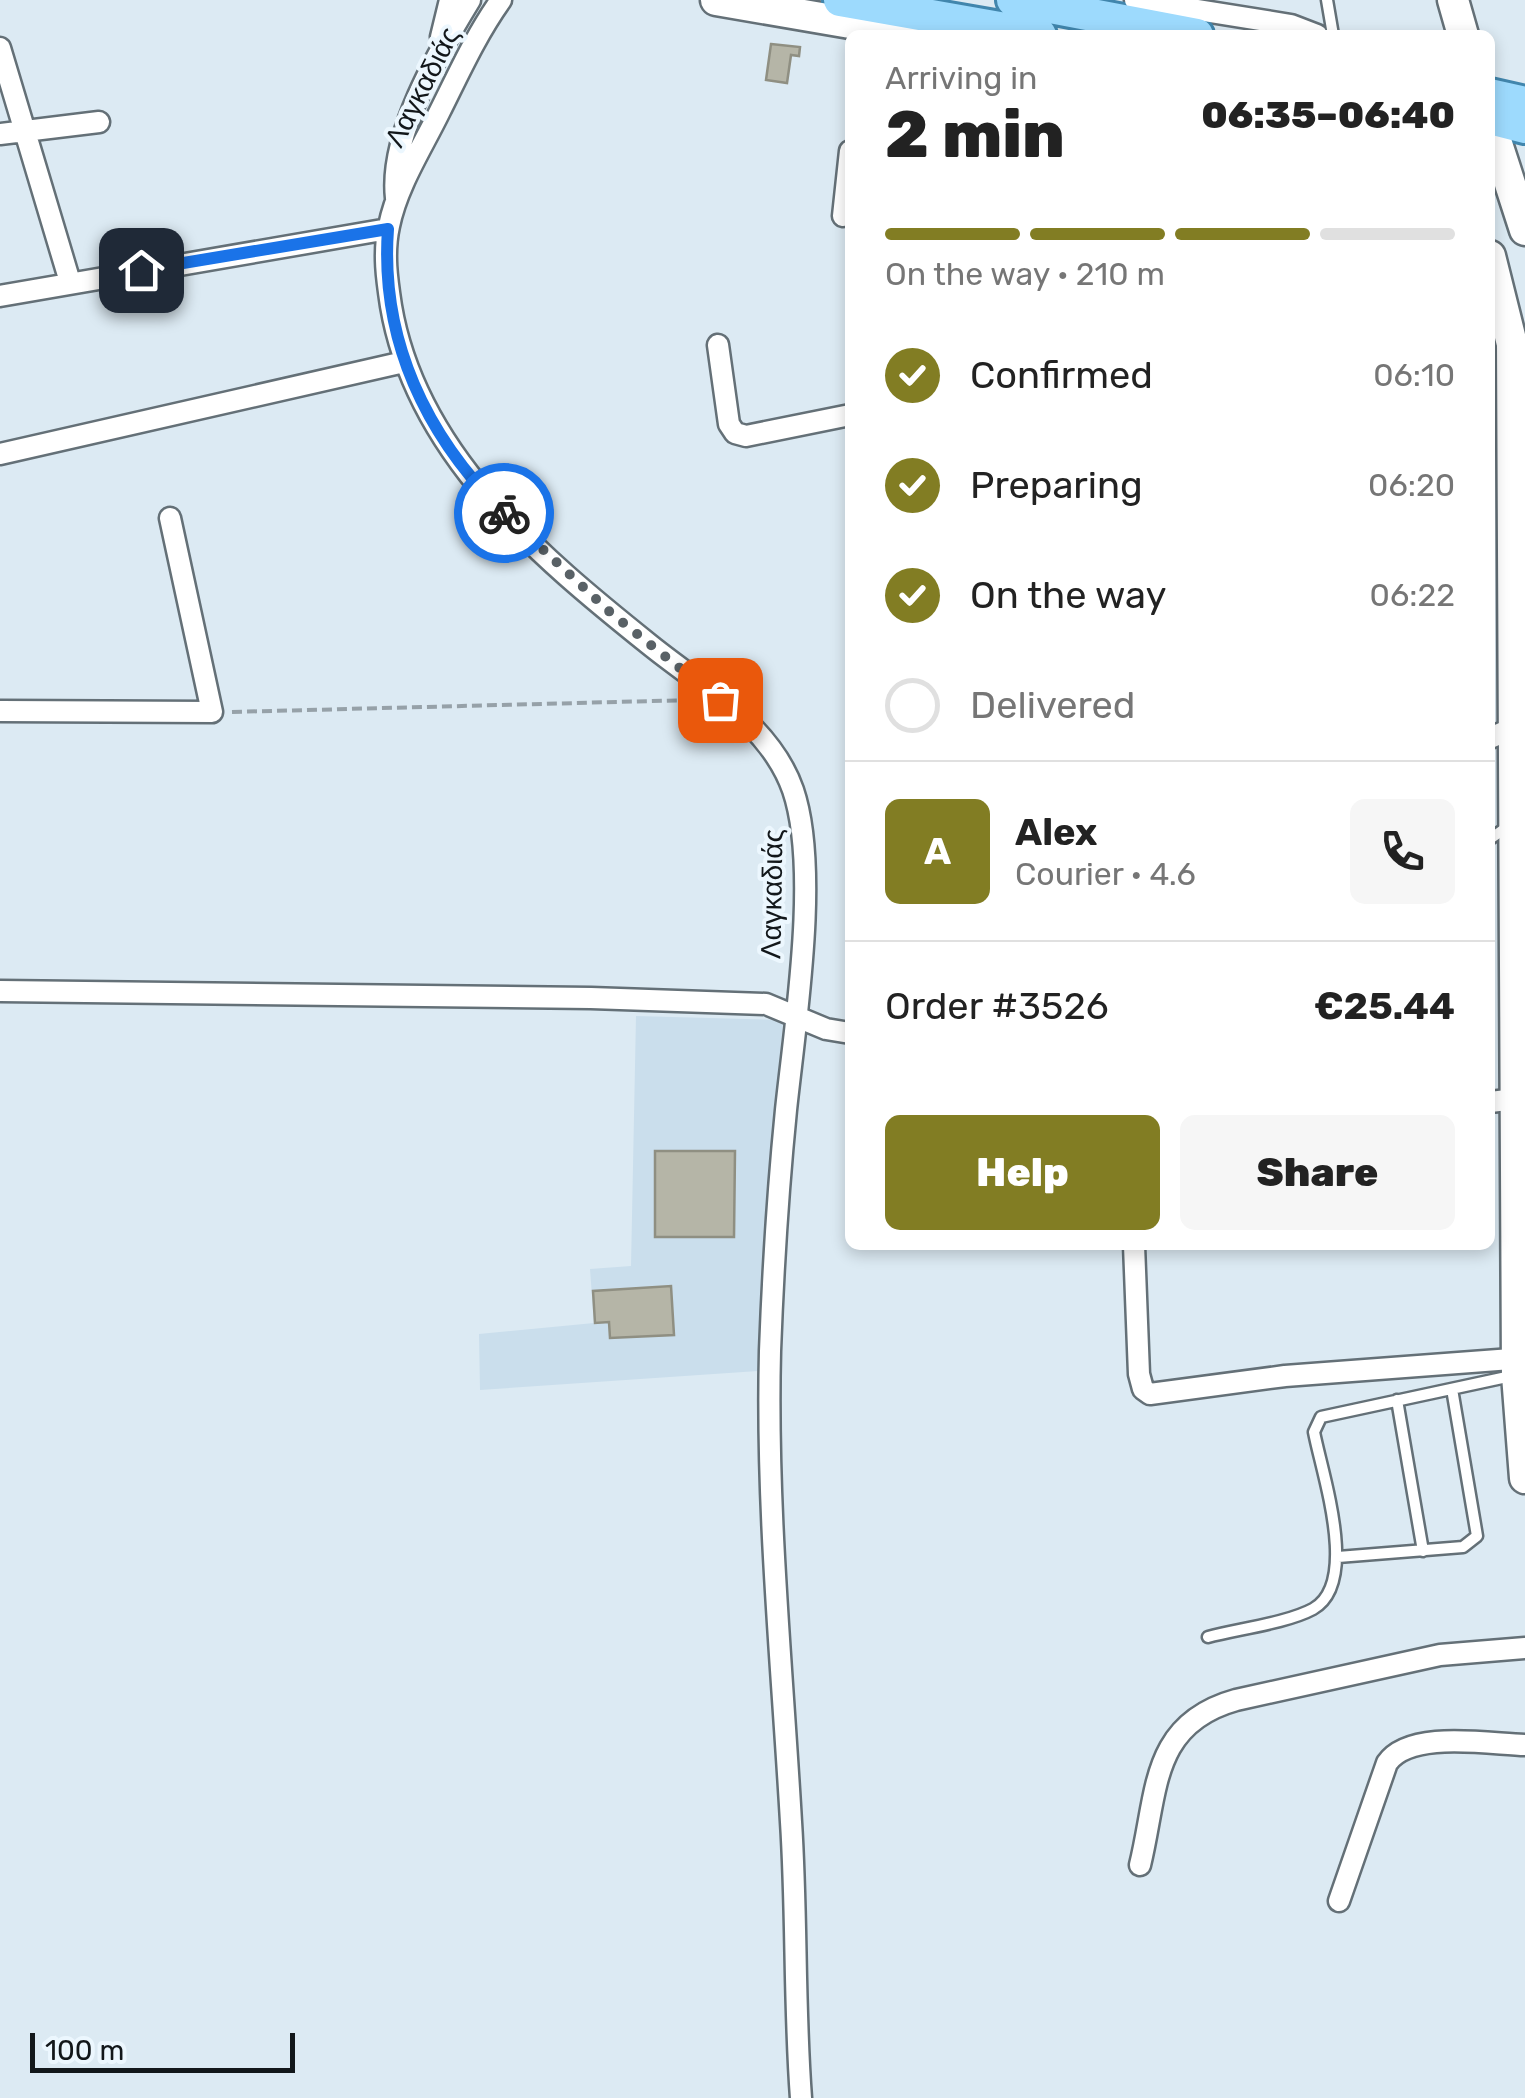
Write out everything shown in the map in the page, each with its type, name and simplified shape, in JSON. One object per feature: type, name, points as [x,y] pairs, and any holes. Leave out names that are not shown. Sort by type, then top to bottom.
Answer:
[{"type":"main road","points":[[1013,0],[1170,30]]},
{"type":"main road","points":[[859,10],[1004,30]]},
{"type":"main road","points":[[1495,96],[1525,103]]},
{"type":"main road","points":[[1495,129],[1525,126]]},
{"type":"street","name":"Λαγκαδιάς","points":[[435,63],[450,0]]},
{"type":"street","name":"Λαγκαδιάς","points":[[397,200],[396,154],[435,63],[470,0]]},
{"type":"street","name":"Λαγκαδιάς","points":[[501,0],[470,50],[397,200],[388,229],[385,267],[404,362],[425,411],[485,494],[612,614],[720,700],[776,753],[796,799],[805,858],[796,1016],[773,1272],[769,1446],[793,1852],[794,2018],[801,2098]]},
{"type":"street","points":[[716,0],[859,10],[908,30]]},
{"type":"street","points":[[1135,0],[1304,30]]},
{"type":"street","points":[[1453,0],[1462,30]]},
{"type":"street","points":[[0,48],[70,282]]},
{"type":"street","points":[[0,134],[100,122]]},
{"type":"street","points":[[1495,135],[1525,230]]},
{"type":"street","points":[[843,216],[845,197]]},
{"type":"street","points":[[0,296],[388,229]]},
{"type":"street","points":[[1495,290],[1512,344],[1502,540],[1502,733],[1511,817],[1503,1100],[1521,1190],[1519,1364],[1525,1478]]},
{"type":"street","points":[[718,345],[729,424],[735,433],[746,436],[845,416]]},
{"type":"street","points":[[0,454],[404,362]]},
{"type":"street","points":[[0,711],[212,712],[170,518]]},
{"type":"street","points":[[0,991],[591,998],[766,1004],[845,1033]]},
{"type":"street","points":[[1134,1250],[1139,1374],[1143,1389],[1150,1394],[1285,1376],[1519,1364]]},
{"type":"street","points":[[1140,1866],[1167,1748],[1182,1726],[1206,1710],[1440,1655],[1525,1648]]},
{"type":"street","points":[[1339,1901],[1387,1763],[1398,1750],[1420,1743],[1525,1745]]},
{"type":"lane","points":[[1327,0],[1332,30]]},
{"type":"lane","points":[[1208,1637],[1312,1610],[1330,1591],[1338,1557],[1314,1426],[1326,1414],[1452,1388],[1519,1364]]},
{"type":"lane","points":[[1338,1557],[1463,1548],[1477,1536],[1452,1388]]},
{"type":"lane","points":[[1397,1400],[1422,1550]]},
{"type":"path","points":[[212,712],[720,700]]},
{"type":"shaded area","points":[[636,1016],[783,1020],[758,1371],[480,1390],[479,1334],[594,1323],[590,1269],[631,1266]]},
{"type":"building","points":[[771,44],[800,47],[799,56],[791,55],[787,83],[766,80]]},
{"type":"building","points":[[655,1151],[735,1151],[734,1237],[655,1237]]},
{"type":"building","points":[[671,1286],[674,1335],[610,1338],[609,1322],[595,1323],[593,1291]]},
{"type":"way so far","points":[[504,513],[575,582],[720,700]]},
{"type":"route","points":[[141,270],[388,229],[385,267],[397,338],[410,382],[464,470],[504,513]]}]
